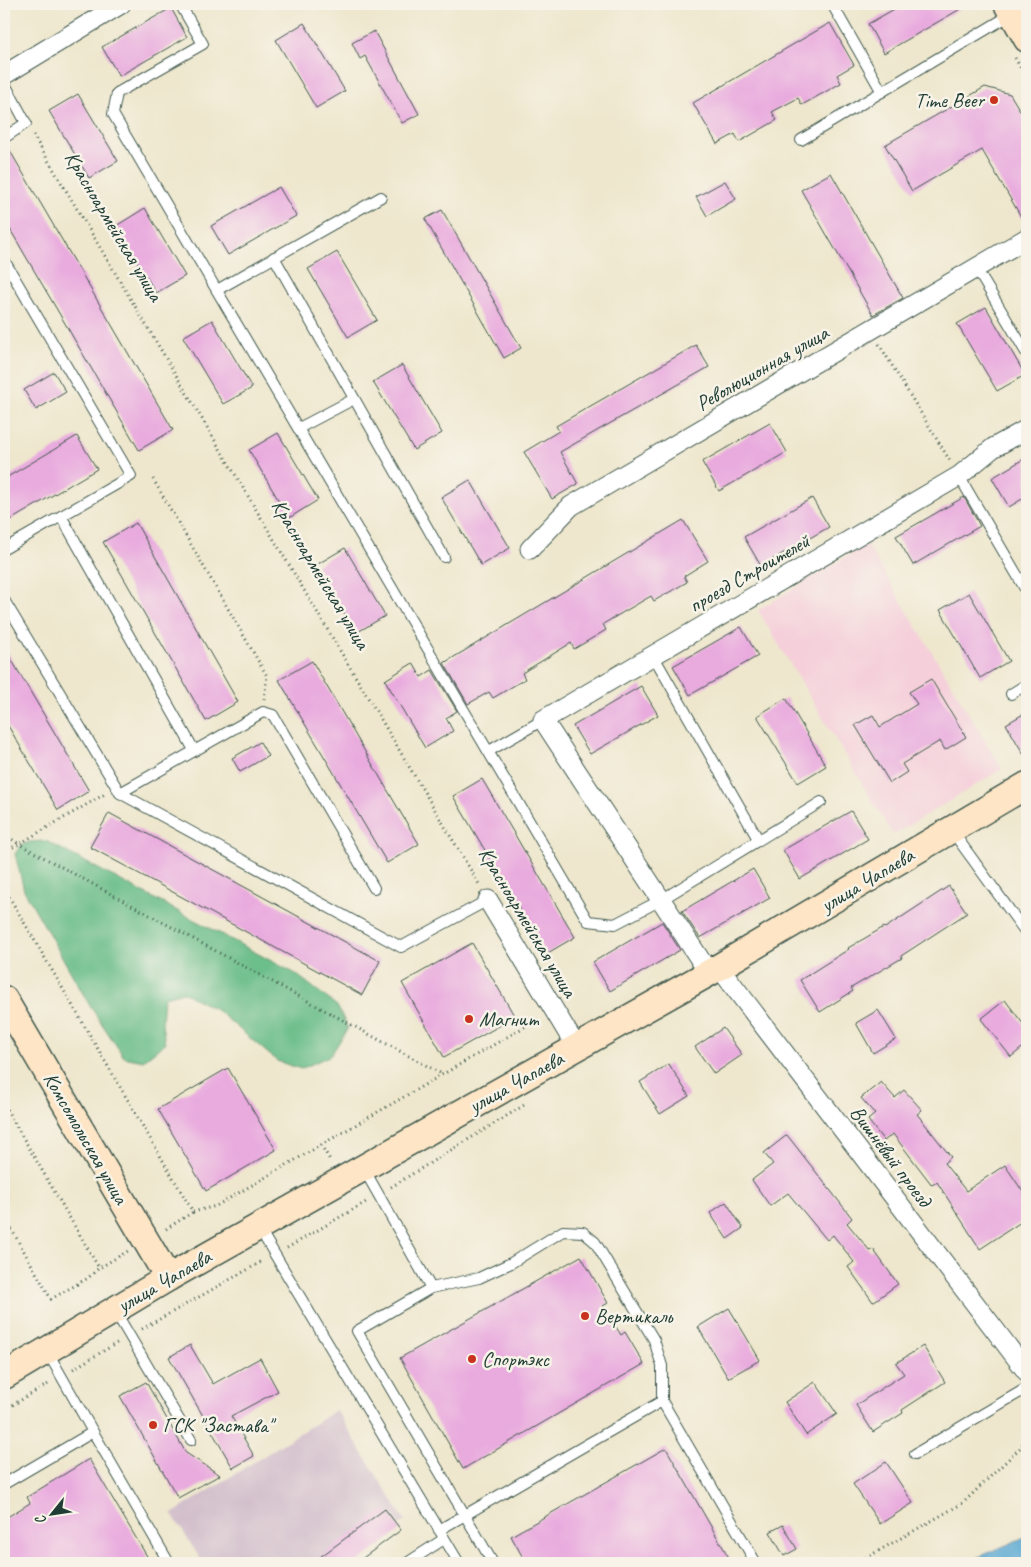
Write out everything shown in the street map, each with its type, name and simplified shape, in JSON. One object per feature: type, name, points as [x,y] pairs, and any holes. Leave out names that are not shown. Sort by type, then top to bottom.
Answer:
[{"type":"street","points":[[4,75],[121,4]]},
{"type":"street","name":"Революционная улица","points":[[530,549],[571,506],[1027,238]]},
{"type":"street","name":"проезд Строителей","points":[[543,720],[959,476],[993,448],[1027,428]]},
{"type":"street","name":"Вишнёвый проезд","points":[[543,720],[661,900],[1027,1372]]},
{"type":"street","name":"улица Чапаева","points":[[4,1376],[168,1278],[714,970],[1027,785]]},
{"type":"street","name":"Красноармейская улица","points":[[488,900],[577,1048]]},
{"type":"street","name":"Комсомольская улица","points":[[4,999],[168,1278]]},
{"type":"lane","points":[[180,4],[203,44],[117,93],[113,114],[588,921],[615,924],[661,900],[820,802]]},
{"type":"lane","points":[[832,4],[882,92]]},
{"type":"lane","points":[[801,140],[882,92],[1019,24]]},
{"type":"lane","points":[[4,82],[26,124],[4,138]]},
{"type":"lane","points":[[217,290],[380,197]]},
{"type":"lane","points":[[274,257],[444,557]]},
{"type":"lane","points":[[4,260],[131,476],[4,549]]},
{"type":"lane","points":[[976,268],[1027,354]]},
{"type":"lane","points":[[299,428],[354,398]]},
{"type":"lane","points":[[959,476],[1027,592]]},
{"type":"lane","points":[[61,516],[194,750]]},
{"type":"lane","points":[[4,600],[118,790],[401,948],[488,900]]},
{"type":"lane","points":[[653,655],[758,839]]},
{"type":"lane","points":[[1011,694],[1027,684]]},
{"type":"lane","points":[[118,790],[263,712],[273,715],[374,888]]},
{"type":"lane","name":"проезд Строителей","points":[[489,751],[543,720]]},
{"type":"lane","points":[[952,830],[1027,934]]},
{"type":"lane","points":[[363,1168],[431,1288]]},
{"type":"lane","points":[[258,1228],[459,1563]]},
{"type":"lane","points":[[493,1563],[357,1331],[431,1288],[478,1278],[511,1263],[563,1231],[583,1232],[595,1242],[654,1340],[662,1366],[662,1401],[756,1563]]},
{"type":"lane","points":[[115,1310],[191,1440]]},
{"type":"lane","points":[[46,1350],[169,1563]]},
{"type":"lane","points":[[915,1454],[1027,1388]]},
{"type":"lane","points":[[407,1563],[465,1515],[662,1401]]},
{"type":"lane","points":[[4,1484],[93,1432]]},
{"type":"path","name":"Красноармейская улица","points":[[26,124],[488,900]]},
{"type":"path","points":[[870,330],[959,476]]},
{"type":"path","points":[[153,479],[267,676],[263,712]]},
{"type":"path","points":[[4,852],[118,790]]},
{"type":"path","points":[[4,834],[19,844],[443,1074]]},
{"type":"path","points":[[4,888],[193,1212],[216,1206],[554,1010]]},
{"type":"path","points":[[280,1252],[378,1195],[530,1102]]},
{"type":"path","points":[[4,1104],[99,1268],[88,1278],[51,1299],[4,1216]]},
{"type":"path","points":[[857,1563],[963,1504],[1020,1448],[1027,1436]]},
{"type":"shaded area","points":[[867,544],[1002,769],[893,835],[758,610]]},
{"type":"shaded area","points":[[336,1410],[405,1521],[398,1526],[401,1530],[356,1563],[203,1563],[172,1514]]},
{"type":"green space","points":[[46,841],[296,974],[337,1006],[348,1028],[331,1055],[301,1069],[277,1061],[218,1011],[183,992],[164,997],[162,1024],[165,1043],[143,1061],[124,1057],[90,1006],[24,890],[15,854],[24,844]]},
{"type":"water","points":[[1027,1536],[1027,1563],[965,1563]]},
{"type":"building","points":[[903,4],[969,4],[884,53],[868,24]]},
{"type":"building","points":[[171,8],[187,37],[119,76],[102,47]]},
{"type":"building","points":[[304,23],[345,91],[316,108],[276,40]]},
{"type":"building","points":[[830,23],[854,65],[837,75],[841,83],[802,105],[798,98],[772,112],[777,120],[739,142],[735,134],[717,144],[693,103]]},
{"type":"building","points":[[374,31],[419,114],[402,123],[365,56],[360,59],[352,43]]},
{"type":"building","points":[[985,87],[1010,94],[1027,122],[1027,227],[982,150],[912,191],[885,145]]},
{"type":"building","points":[[78,94],[118,161],[89,178],[49,111]]},
{"type":"building","points":[[6,144],[173,430],[139,450],[4,219],[4,145]]},
{"type":"building","points":[[831,173],[903,298],[873,315],[801,190]]},
{"type":"building","points":[[725,181],[736,199],[707,216],[696,197]]},
{"type":"building","points":[[279,187],[296,216],[228,255],[211,226]]},
{"type":"building","points":[[145,208],[185,276],[156,293],[116,226]]},
{"type":"building","points":[[442,210],[521,348],[504,358],[425,219]]},
{"type":"building","points":[[337,252],[377,320],[348,337],[308,269]]},
{"type":"building","points":[[986,307],[1025,375],[997,391],[957,324]]},
{"type":"building","points":[[212,320],[252,388],[223,404],[183,337]]},
{"type":"building","points":[[696,345],[709,367],[560,452],[578,484],[552,499],[524,452],[559,431],[556,426]]},
{"type":"building","points":[[402,365],[442,433],[414,450],[373,382]]},
{"type":"building","points":[[54,372],[66,392],[36,410],[24,390]]},
{"type":"building","points":[[770,423],[787,452],[719,491],[702,462]]},
{"type":"building","points":[[278,433],[318,500],[289,518],[249,450]]},
{"type":"building","points":[[77,436],[97,469],[4,524],[4,479]]},
{"type":"building","points":[[1027,457],[1027,496],[1009,507],[992,478]]},
{"type":"building","points":[[470,480],[510,548],[481,565],[441,497]]},
{"type":"building","points":[[964,497],[980,526],[913,565],[896,536]]},
{"type":"building","points":[[812,498],[829,527],[761,566],[744,537]]},
{"type":"building","points":[[683,520],[708,561],[684,576],[687,582],[654,601],[651,596],[603,624],[606,630],[574,649],[571,643],[522,673],[525,679],[493,698],[489,692],[468,704],[444,663]]},
{"type":"building","points":[[136,523],[238,702],[206,721],[103,542]]},
{"type":"building","points":[[345,548],[385,616],[356,633],[316,565]]},
{"type":"building","points":[[969,593],[1009,661],[980,678],[940,610]]},
{"type":"building","points":[[741,627],[758,656],[690,695],[673,666]]},
{"type":"building","points":[[4,647],[89,791],[58,810],[4,719]]},
{"type":"building","points":[[312,661],[419,844],[387,863],[279,680]]},
{"type":"building","points":[[413,663],[421,677],[432,670],[457,711],[446,718],[453,731],[425,748],[385,680]]},
{"type":"building","points":[[931,679],[966,737],[945,750],[940,741],[902,764],[907,772],[890,783],[855,725],[873,715],[880,727],[917,704],[909,692]]},
{"type":"building","points":[[641,686],[658,715],[590,754],[573,726]]},
{"type":"building","points":[[786,698],[826,766],[798,783],[757,716]]},
{"type":"building","points":[[1027,712],[1027,760],[1006,724]]},
{"type":"building","points":[[260,742],[268,756],[240,772],[232,758]]},
{"type":"building","points":[[482,779],[575,937],[546,954],[453,796]]},
{"type":"building","points":[[851,811],[868,839],[800,879],[783,850]]},
{"type":"building","points":[[109,813],[380,961],[362,995],[90,847]]},
{"type":"building","points":[[753,869],[770,898],[700,938],[682,911]]},
{"type":"building","points":[[949,886],[967,913],[901,956],[902,958],[851,988],[853,991],[820,1012],[800,980]]},
{"type":"building","points":[[662,922],[680,950],[610,991],[593,962]]},
{"type":"building","points":[[472,943],[515,1017],[444,1057],[402,983]]},
{"type":"building","points":[[1005,1000],[1027,1029],[1027,1044],[1011,1057],[981,1019]]},
{"type":"building","points":[[878,1010],[896,1039],[873,1053],[856,1023]]},
{"type":"building","points":[[723,1028],[742,1055],[714,1074],[695,1047]]},
{"type":"building","points":[[669,1064],[689,1096],[660,1114],[640,1082]]},
{"type":"building","points":[[228,1068],[276,1150],[206,1191],[158,1109]]},
{"type":"building","points":[[881,1082],[895,1098],[904,1090],[922,1110],[917,1114],[951,1157],[944,1163],[966,1191],[1005,1165],[1027,1198],[1027,1218],[980,1249],[937,1182],[932,1185],[893,1134],[884,1141],[868,1120],[875,1114],[861,1098]]},
{"type":"building","points":[[787,1135],[852,1218],[847,1223],[870,1251],[873,1249],[898,1284],[873,1302],[848,1267],[854,1262],[833,1235],[827,1240],[788,1193],[770,1206],[752,1180],[773,1164],[764,1153]]},
{"type":"building","points":[[726,1202],[743,1228],[727,1239],[710,1213]]},
{"type":"building","points":[[581,1256],[608,1303],[603,1306],[621,1335],[625,1332],[644,1364],[463,1469],[400,1358]]},
{"type":"building","points":[[729,1308],[760,1360],[728,1378],[698,1327]]},
{"type":"building","points":[[190,1345],[213,1384],[260,1358],[278,1391],[231,1416],[254,1456],[233,1468],[169,1357]]},
{"type":"building","points":[[923,1346],[945,1382],[902,1410],[903,1413],[873,1432],[856,1405],[904,1374],[896,1363]]},
{"type":"building","points":[[146,1382],[186,1453],[220,1475],[178,1498],[120,1396]]},
{"type":"building","points":[[815,1382],[837,1414],[806,1435],[785,1402]]},
{"type":"building","points":[[666,1448],[732,1563],[526,1563],[511,1536]]},
{"type":"building","points":[[89,1459],[151,1563],[4,1563],[4,1519],[30,1503],[27,1497]]},
{"type":"building","points":[[886,1462],[913,1503],[880,1524],[853,1484]]},
{"type":"building","points":[[385,1509],[401,1530],[356,1563],[312,1563]]},
{"type":"building","points":[[783,1525],[797,1549],[784,1556],[770,1532]]},
{"type":"place","name":"Time Beer","points":[[994,100]]},
{"type":"place","name":"Магнит","points":[[469,1019]]},
{"type":"place","name":"Вертикаль","points":[[585,1316]]},
{"type":"place","name":"Спортэкс","points":[[472,1359]]},
{"type":"place","name":"ГСК \"Застава\"","points":[[153,1425]]}]
